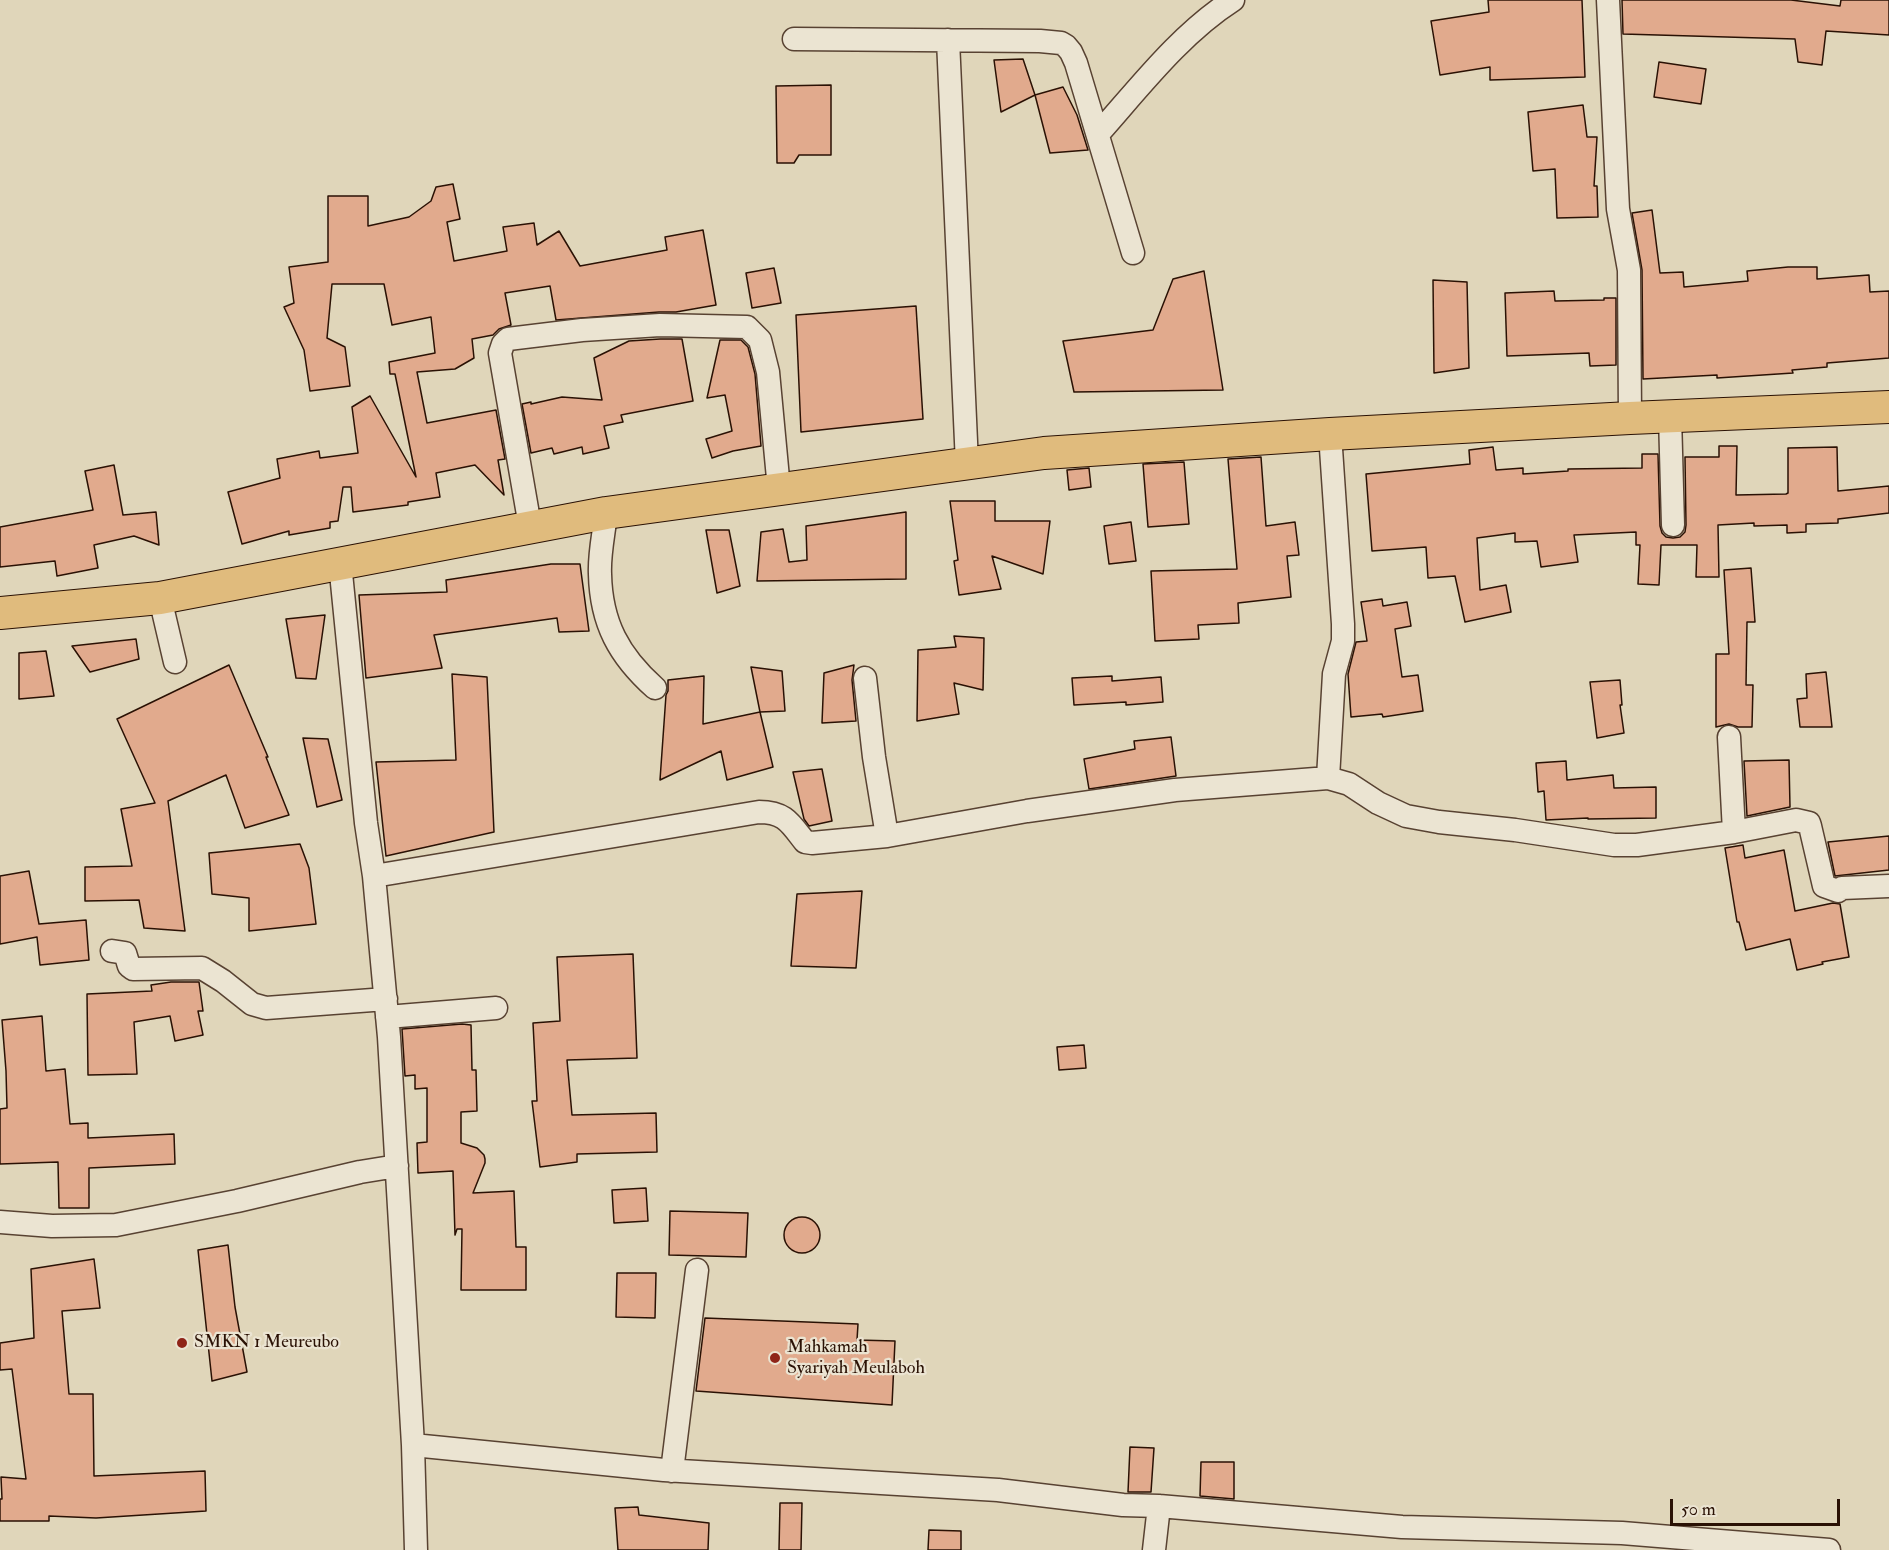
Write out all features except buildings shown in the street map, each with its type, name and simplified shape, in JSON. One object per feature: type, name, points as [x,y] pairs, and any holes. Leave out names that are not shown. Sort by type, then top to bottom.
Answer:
[{"type":"highway","points":[[0,613],[160,598],[606,513],[1044,453],[1630,418],[1889,407]]},
{"type":"street","points":[[1098,134],[1171,53],[1201,24],[1233,0]]},
{"type":"street","points":[[1608,0],[1618,209],[1629,270],[1630,418]]},
{"type":"street","points":[[794,39],[1040,41],[1061,43],[1066,46],[1079,71],[1133,252]]},
{"type":"street","points":[[948,40],[968,464]]},
{"type":"street","points":[[530,526],[500,353],[503,344],[508,339],[582,330],[660,326],[747,327],[760,340],[768,372],[779,489]]},
{"type":"street","points":[[1670,416],[1673,525]]},
{"type":"street","points":[[1328,778],[1334,674],[1343,641],[1330,435]]},
{"type":"street","points":[[606,513],[600,572],[607,621],[627,661],[655,688]]},
{"type":"street","points":[[340,563],[366,823],[374,876],[376,1005],[392,1167],[413,1445],[416,1550]]},
{"type":"street","points":[[160,598],[175,663]]},
{"type":"street","points":[[865,678],[873,757],[886,836]]},
{"type":"street","points":[[1729,737],[1734,832]]},
{"type":"street","points":[[374,876],[759,812],[783,817],[807,843],[886,836],[1027,811],[1175,790],[1328,778],[1349,784],[1378,803],[1406,816],[1614,845],[1637,845],[1803,820],[1810,826],[1824,886],[1838,891],[1842,888],[1889,886]]},
{"type":"street","points":[[112,951],[124,953],[129,966],[133,969],[202,968],[259,1007],[376,1005],[496,1008]]},
{"type":"street","points":[[0,1222],[52,1226],[116,1225],[392,1167]]},
{"type":"street","points":[[672,1471],[697,1270]]},
{"type":"street","points":[[413,1445],[672,1471],[998,1490],[1123,1504],[1402,1527],[1622,1533],[1829,1550]]},
{"type":"street","points":[[1154,1550],[1159,1506]]},
{"type":"place","name":"SMKN 1 Meureubo","points":[[182,1343]]},
{"type":"place","name":"Mahkamah Syariyah Meulaboh","points":[[775,1358]]}]
